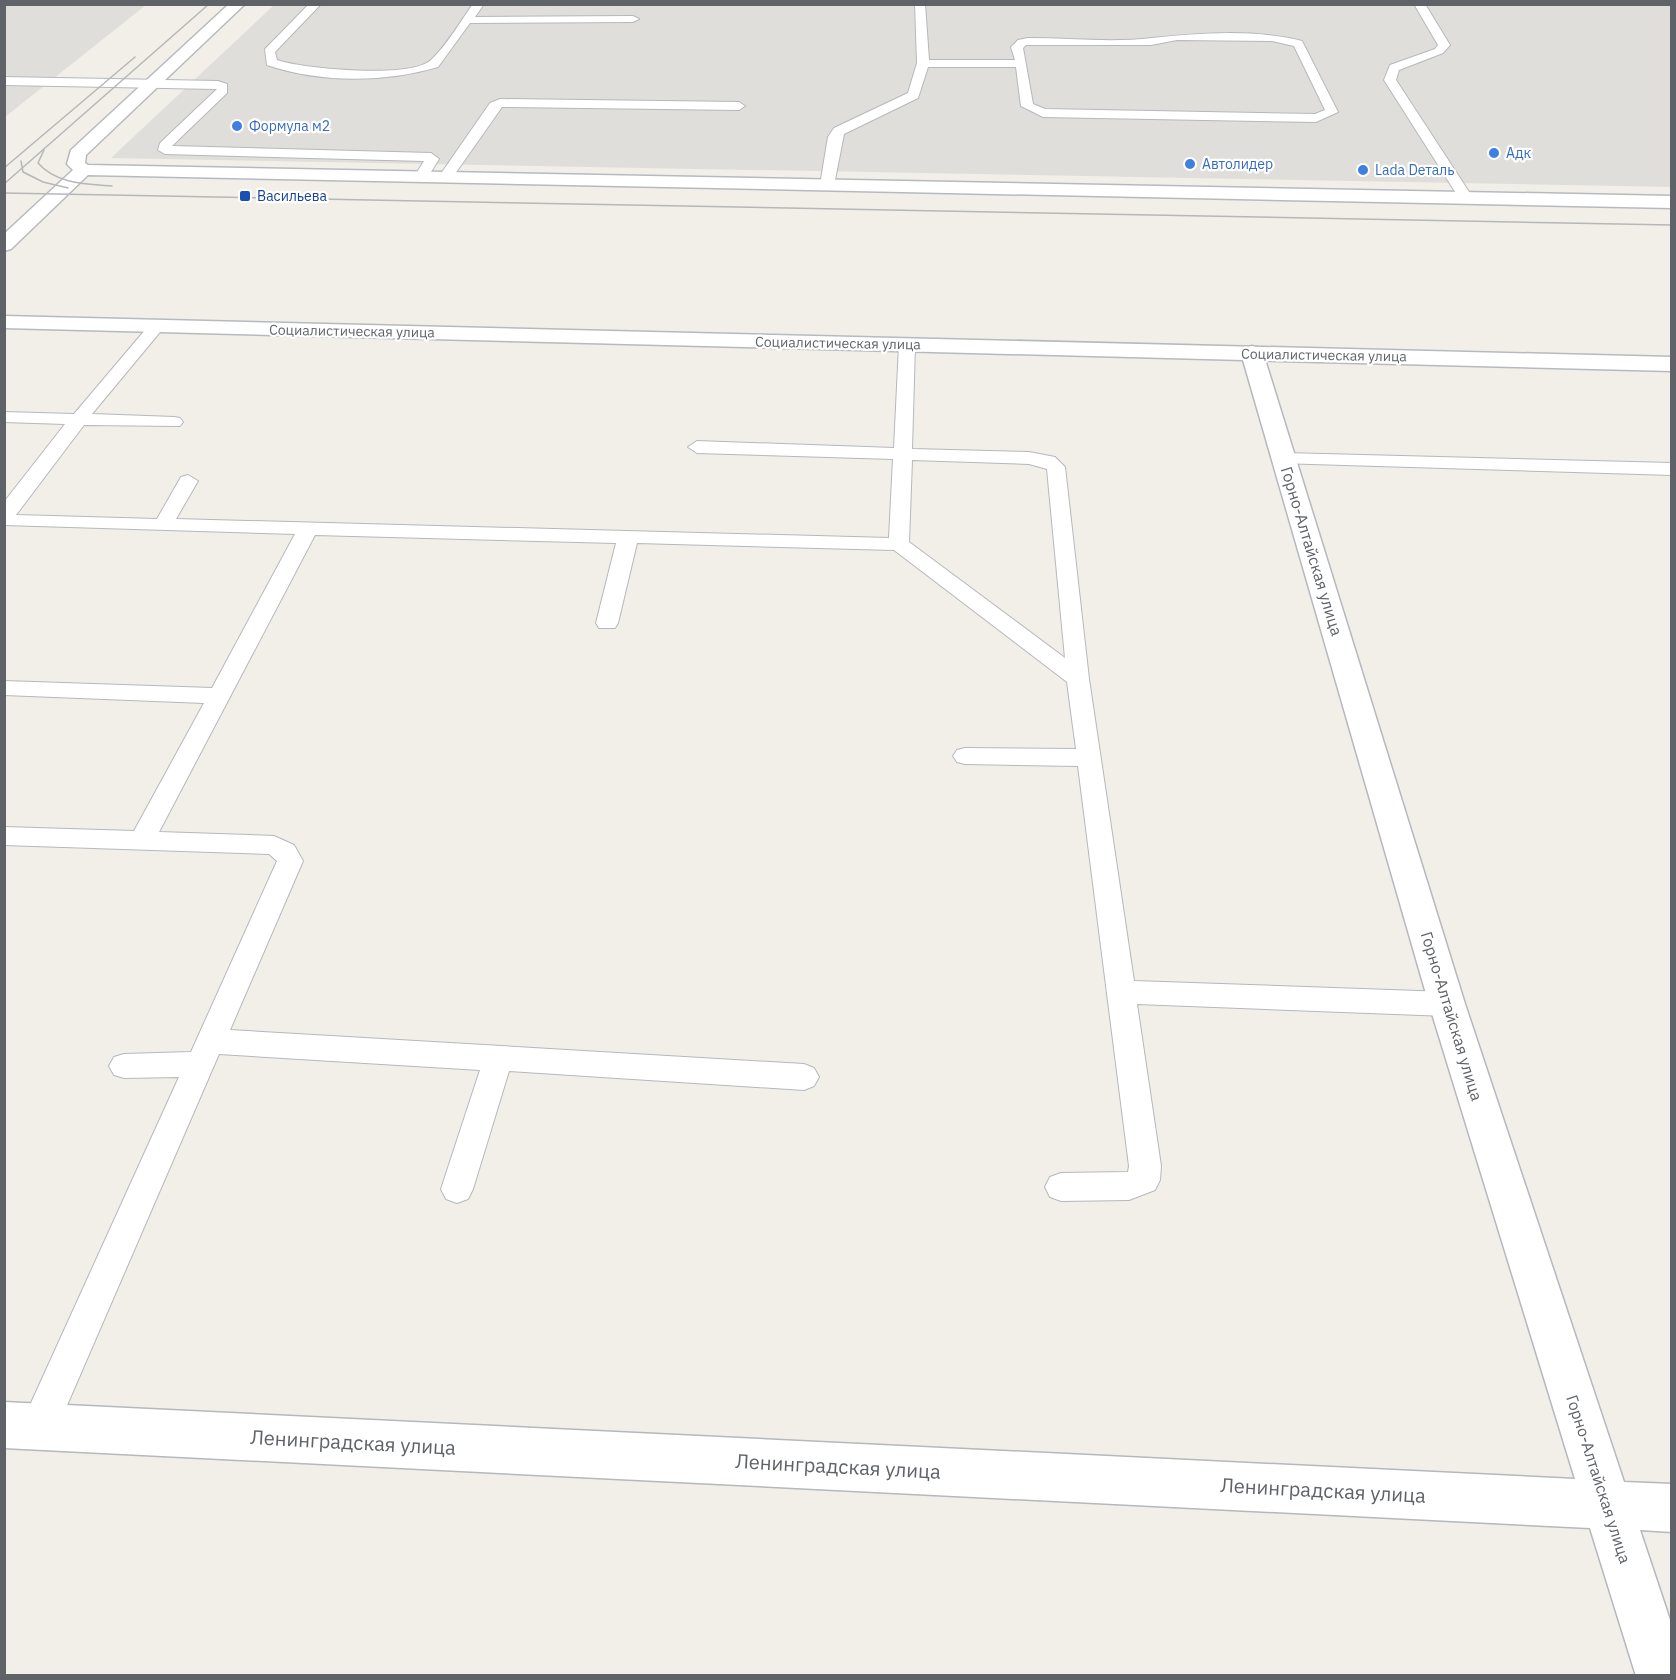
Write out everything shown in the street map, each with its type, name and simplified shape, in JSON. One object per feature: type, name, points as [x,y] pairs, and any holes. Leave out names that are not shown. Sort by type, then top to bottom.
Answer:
[{"type":"street","points":[[238,4],[77,154],[76,164],[83,170],[1671,202]]},
{"type":"street","points":[[4,245],[83,170]]},
{"type":"street","name":"Социалистическая улица","points":[[4,322],[1671,364]]},
{"type":"street","name":"Горно-Алтайская улица","points":[[1252,353],[1447,1004],[1662,1676]]},
{"type":"street","name":"Ленинградская улица","points":[[22,1426],[1671,1508]]},
{"type":"lane","points":[[316,4],[269,51],[271,62],[287,68],[318,72],[375,74],[412,71],[434,64],[479,4]]},
{"type":"lane","points":[[827,185],[835,137],[839,131],[914,95],[923,63],[920,4]]},
{"type":"lane","points":[[1419,4],[1444,45],[1439,51],[1394,68],[1390,80],[1466,198]]},
{"type":"lane","points":[[468,20],[633,19]]},
{"type":"lane","points":[[1177,37],[1281,38],[1298,44],[1332,112],[1316,118],[1043,113],[1028,106],[1022,64],[1017,47],[1022,42],[1028,41],[1151,42],[1177,37]]},
{"type":"lane","points":[[923,63],[1022,64]]},
{"type":"lane","points":[[4,81],[212,84],[224,87],[165,146],[165,150],[430,157],[432,159],[421,177]]},
{"type":"lane","points":[[445,178],[495,106],[500,103],[740,106]]},
{"type":"lane","points":[[157,326],[78,420],[6,513],[6,518],[14,521],[899,544],[1078,679]]},
{"type":"lane","points":[[899,544],[907,345]]},
{"type":"lane","points":[[4,417],[174,422]]},
{"type":"lane","points":[[697,447],[1029,458],[1048,461],[1056,467],[1078,679],[1145,1166],[1144,1180],[1129,1186],[1061,1187]]},
{"type":"lane","points":[[1285,459],[1671,469]]},
{"type":"lane","points":[[163,525],[188,481]]},
{"type":"lane","points":[[142,841],[308,529]]},
{"type":"lane","points":[[607,623],[628,537]]},
{"type":"lane","points":[[4,688],[219,696]]},
{"type":"lane","points":[[965,756],[1089,758]]},
{"type":"lane","points":[[4,836],[274,845],[285,852],[290,861],[205,1052],[22,1426]]},
{"type":"lane","points":[[1121,992],[1447,1004]]},
{"type":"lane","points":[[124,1066],[205,1052],[498,1058],[804,1077]]},
{"type":"lane","points":[[457,1189],[498,1058]]},
{"type":"shaded area","points":[[5,5],[146,5],[5,117]]},
{"type":"shaded area","points":[[274,5],[1671,5],[1671,187],[111,158]]},
{"type":"tram line","points":[[22,168],[209,4]]},
{"type":"tram line","points":[[4,168],[135,57]]},
{"type":"tram line","points":[[44,150],[38,163],[54,175],[72,182],[112,186]]},
{"type":"tram line","points":[[21,161],[22,168]]},
{"type":"tram line","points":[[4,184],[22,168]]},
{"type":"tram line","points":[[22,168],[23,172],[43,182],[68,188]]},
{"type":"tram line","points":[[4,193],[1672,225]]},
{"type":"place","name":"Формула м2","points":[[237,126]]},
{"type":"place","name":"Адк","points":[[1494,153]]},
{"type":"place","name":"Автолидер","points":[[1190,164]]},
{"type":"place","name":"Lada Dеталь","points":[[1363,170]]},
{"type":"place","name":"Васильева","points":[[245,196]]}]
